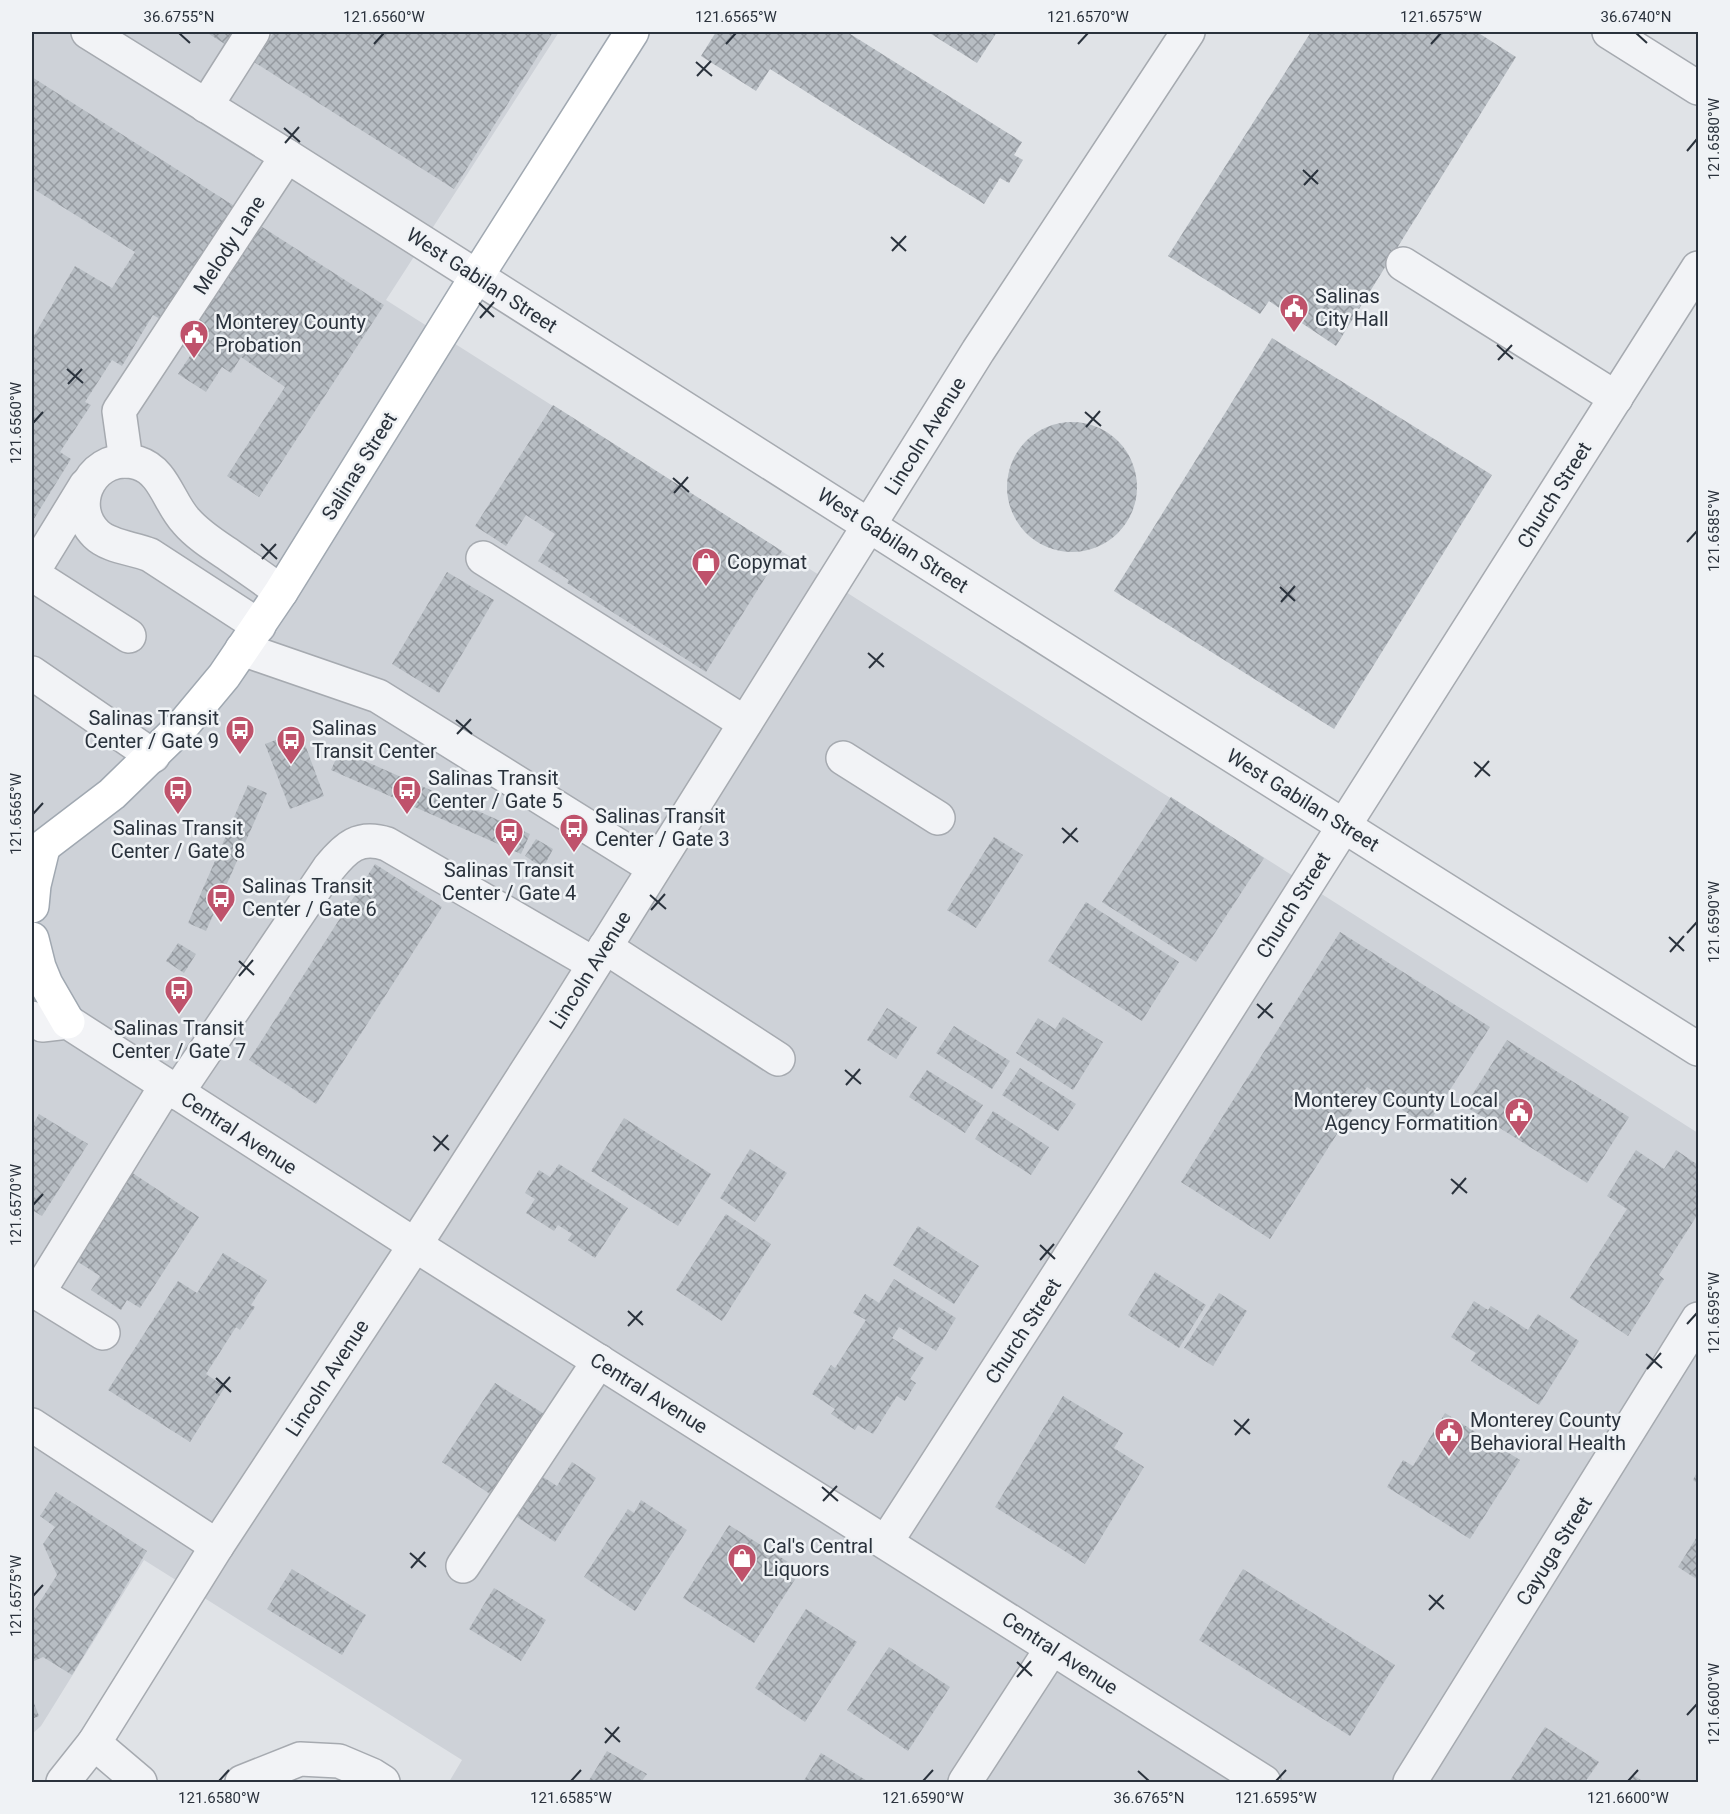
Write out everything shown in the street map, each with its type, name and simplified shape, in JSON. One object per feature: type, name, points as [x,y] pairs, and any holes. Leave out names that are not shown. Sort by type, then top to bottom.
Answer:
[{"type":"main road","name":"Salinas Street","points":[[38,851],[112,795],[184,724],[224,676],[281,592],[632,32]]},
{"type":"main road","points":[[32,906],[38,851]]},
{"type":"main road","points":[[32,939],[46,984],[68,1023]]},
{"type":"street","name":"West Gabilan Street","points":[[88,32],[1698,1049]]},
{"type":"street","points":[[206,106],[254,32]]},
{"type":"street","name":"Lincoln Avenue","points":[[63,1782],[94,1743],[217,1546],[415,1245],[600,956],[978,351],[1188,32]]},
{"type":"street","points":[[1609,32],[1698,88]]},
{"type":"street","name":"Melody Lane","points":[[126,462],[119,411],[287,156]]},
{"type":"street","points":[[1403,264],[1616,398]]},
{"type":"street","name":"Church Street","points":[[886,1542],[1109,1196],[1698,268]]},
{"type":"street","points":[[129,636],[32,573],[88,483],[97,471],[110,464],[137,462],[150,468],[160,478],[176,508],[197,532],[281,592]]},
{"type":"street","points":[[88,483],[83,496],[83,511],[88,525],[97,536],[109,544],[135,549],[150,555],[250,637],[378,696],[654,868]]},
{"type":"street","points":[[483,558],[745,723]]},
{"type":"street","points":[[32,673],[153,756]]},
{"type":"street","points":[[843,758],[938,818]]},
{"type":"street","points":[[103,1333],[38,1293],[172,1090],[329,868],[340,855],[360,842],[369,840],[387,844],[600,956],[778,1059]]},
{"type":"street","points":[[32,1018],[42,1025],[68,1023]]},
{"type":"street","name":"Central Avenue","points":[[68,1023],[1264,1782]]},
{"type":"street","name":"Cayuga Street","points":[[1410,1782],[1698,1319]]},
{"type":"street","points":[[463,1566],[599,1361]]},
{"type":"street","points":[[32,1425],[217,1546]]},
{"type":"street","points":[[965,1782],[1052,1648]]},
{"type":"street","points":[[94,1743],[140,1782]]},
{"type":"street","points":[[242,1782],[300,1759],[339,1761],[383,1782]]},
{"type":"shaded area","points":[[32,32],[559,32],[386,300],[1698,1133],[1698,1782],[449,1782],[462,1760],[144,1560],[41,1726],[32,1734]]},
{"type":"building","points":[[206,32],[241,32],[231,48]]},
{"type":"building","points":[[274,32],[553,32],[454,189],[254,62]]},
{"type":"building","points":[[716,32],[847,32],[1022,142],[1014,155],[1023,160],[1009,183],[1000,178],[984,204],[770,69],[756,91],[701,56]]},
{"type":"building","points":[[928,32],[997,32],[977,63]]},
{"type":"building","points":[[1311,32],[1477,32],[1516,57],[1336,346],[1269,301],[1260,314],[1168,256]]},
{"type":"building","points":[[32,77],[239,209],[167,323],[153,315],[122,366],[112,360],[85,402],[91,405],[60,452],[71,459],[32,522],[32,339],[75,266],[112,288],[135,252],[32,188]]},
{"type":"building","points":[[259,225],[384,305],[259,497],[227,476],[285,387],[241,357],[231,373],[222,367],[206,392],[178,374],[192,353],[181,346]]},
{"type":"building","points":[[1272,338],[1492,475],[1334,729],[1114,591]]},
{"type":"building","points":[[553,405],[782,551],[706,672],[567,583],[569,580],[538,561],[555,534],[526,515],[506,546],[475,526]]},
{"type":"building","points":[[1072,422],[1097,427],[1118,441],[1132,462],[1137,487],[1132,512],[1118,533],[1097,547],[1072,552],[1047,547],[1026,533],[1012,512],[1007,487],[1012,462],[1026,441],[1047,427]]},
{"type":"building","points":[[447,572],[494,600],[439,693],[392,664]]},
{"type":"building","points":[[300,731],[324,796],[290,809],[265,744]]},
{"type":"building","points":[[340,750],[530,834],[521,854],[331,770]]},
{"type":"building","points":[[248,785],[267,793],[206,931],[188,923]]},
{"type":"building","points":[[1171,797],[1264,858],[1196,962],[1102,902]]},
{"type":"building","points":[[994,837],[1023,855],[976,928],[947,910]]},
{"type":"building","points":[[536,839],[553,849],[543,868],[525,856]]},
{"type":"building","points":[[375,864],[442,907],[316,1104],[249,1060]]},
{"type":"building","points":[[1086,902],[1179,962],[1142,1021],[1048,961]]},
{"type":"building","points":[[1340,932],[1490,1027],[1427,1126],[1367,1087],[1270,1239],[1181,1182]]},
{"type":"building","points":[[178,943],[196,954],[184,973],[166,961]]},
{"type":"building","points":[[887,1008],[917,1027],[896,1059],[867,1040]]},
{"type":"building","points":[[1063,1017],[1103,1042],[1073,1090],[1016,1053],[1038,1018],[1055,1029]]},
{"type":"building","points":[[954,1026],[1010,1061],[992,1089],[936,1053]]},
{"type":"building","points":[[1507,1040],[1629,1117],[1587,1183],[1465,1106]]},
{"type":"building","points":[[1020,1068],[1076,1104],[1058,1131],[1002,1095]]},
{"type":"building","points":[[927,1070],[983,1105],[965,1133],[909,1097]]},
{"type":"building","points":[[993,1111],[1049,1147],[1031,1175],[975,1139]]},
{"type":"building","points":[[39,1114],[88,1144],[42,1216],[32,1210],[32,1126]]},
{"type":"building","points":[[624,1118],[711,1174],[678,1226],[591,1171]]},
{"type":"building","points":[[750,1149],[787,1173],[755,1222],[720,1198]]},
{"type":"building","points":[[1636,1150],[1664,1169],[1676,1150],[1698,1165],[1698,1214],[1659,1275],[1664,1279],[1628,1336],[1570,1298],[1627,1209],[1607,1196]]},
{"type":"building","points":[[559,1164],[628,1208],[595,1258],[568,1240],[572,1234],[558,1225],[554,1231],[526,1213],[535,1199],[525,1193],[539,1170],[550,1177]]},
{"type":"building","points":[[125,1168],[199,1217],[140,1308],[127,1300],[121,1310],[91,1290],[100,1276],[75,1260]]},
{"type":"building","points":[[726,1214],[771,1244],[722,1321],[676,1290]]},
{"type":"building","points":[[918,1226],[979,1266],[954,1304],[893,1265]]},
{"type":"building","points":[[223,1253],[267,1280],[251,1305],[255,1307],[240,1330],[236,1327],[206,1374],[225,1387],[190,1442],[108,1390],[178,1281],[197,1293]]},
{"type":"building","points":[[1155,1272],[1206,1305],[1179,1348],[1128,1315]]},
{"type":"building","points":[[894,1279],[956,1318],[936,1351],[899,1327],[892,1338],[924,1358],[910,1379],[916,1383],[905,1401],[897,1396],[873,1434],[858,1425],[855,1430],[831,1414],[835,1409],[812,1394],[831,1365],[835,1368],[866,1320],[853,1313],[865,1294],[879,1303]]},
{"type":"building","points":[[1219,1293],[1247,1311],[1213,1366],[1184,1348]]},
{"type":"building","points":[[1474,1301],[1488,1310],[1491,1306],[1528,1330],[1538,1314],[1579,1341],[1539,1405],[1471,1361],[1476,1353],[1451,1337]]},
{"type":"building","points":[[495,1383],[549,1417],[496,1498],[442,1462]]},
{"type":"building","points":[[1063,1396],[1123,1433],[1114,1448],[1144,1467],[1085,1564],[995,1507]]},
{"type":"building","points":[[1445,1413],[1520,1460],[1470,1539],[1387,1487],[1403,1460],[1413,1466]]},
{"type":"building","points":[[572,1462],[596,1478],[555,1542],[511,1513],[537,1473],[557,1486]]},
{"type":"building","points":[[1698,1470],[1698,1484],[1693,1480]]},
{"type":"building","points":[[56,1492],[147,1551],[72,1675],[43,1657],[32,1662],[32,1614],[57,1575],[43,1544],[55,1527],[40,1516]]},
{"type":"building","points":[[641,1500],[687,1530],[635,1611],[584,1577],[628,1509],[634,1513]]},
{"type":"building","name":"Cal's Central Liquors","points":[[729,1525],[801,1570],[754,1643],[683,1598]]},
{"type":"building","points":[[1698,1535],[1698,1580],[1678,1567]]},
{"type":"building","points":[[292,1569],[366,1615],[342,1655],[267,1609]]},
{"type":"building","points":[[1243,1569],[1395,1665],[1350,1736],[1199,1640]]},
{"type":"building","points":[[494,1588],[546,1620],[521,1661],[469,1629]]},
{"type":"building","points":[[806,1609],[857,1642],[805,1722],[755,1688]]},
{"type":"building","points":[[889,1647],[950,1687],[908,1751],[847,1710]]},
{"type":"building","points":[[32,1698],[39,1716],[32,1719]]},
{"type":"building","points":[[1545,1727],[1599,1762],[1585,1782],[1509,1782]]},
{"type":"building","points":[[607,1751],[647,1774],[641,1782],[588,1782]]},
{"type":"building","points":[[821,1753],[869,1782],[803,1782]]},
{"type":"building","points":[[1633,1775],[1644,1782],[1629,1782]]},
{"type":"place","name":"Salinas City Hall","points":[[1294,334]]},
{"type":"place","name":"Monterey County Probation","points":[[194,360]]},
{"type":"place","name":"Copymat","points":[[706,588]]},
{"type":"place","name":"Salinas Transit Center / Gate 9","points":[[240,756]]},
{"type":"place","name":"Salinas Transit Center","points":[[291,766]]},
{"type":"place","name":"Salinas Transit Center / Gate 8","points":[[178,816]]},
{"type":"place","name":"Salinas Transit Center / Gate 5","points":[[407,816]]},
{"type":"place","name":"Salinas Transit Center / Gate 3","points":[[574,854]]},
{"type":"place","name":"Salinas Transit Center / Gate 4","points":[[509,858]]},
{"type":"place","name":"Salinas Transit Center / Gate 6","points":[[221,924]]},
{"type":"place","name":"Salinas Transit Center / Gate 7","points":[[179,1016]]},
{"type":"place","name":"Monterey County Local Agency Formatition","points":[[1519,1138]]},
{"type":"place","name":"Monterey County Behavioral Health","points":[[1449,1458]]},
{"type":"place","name":"Cal's Central Liquors","points":[[742,1584]]}]
